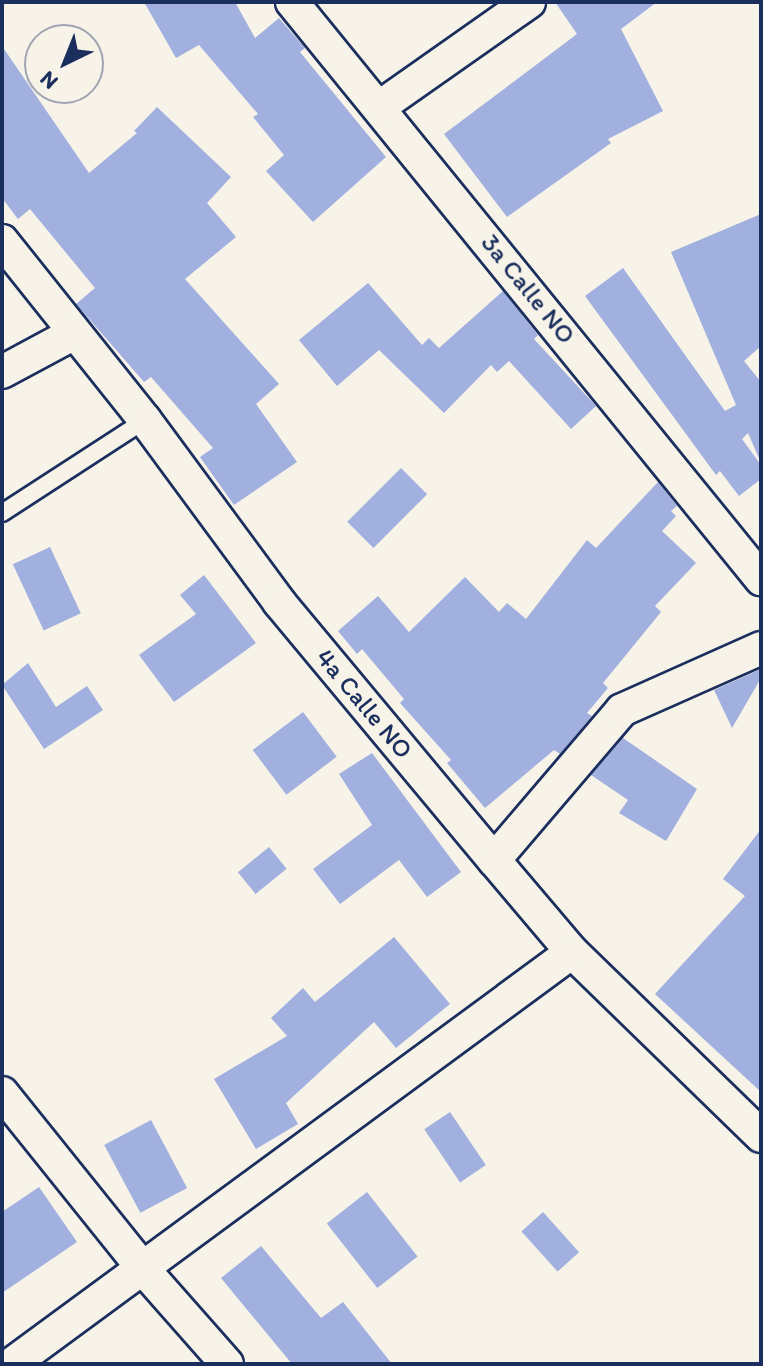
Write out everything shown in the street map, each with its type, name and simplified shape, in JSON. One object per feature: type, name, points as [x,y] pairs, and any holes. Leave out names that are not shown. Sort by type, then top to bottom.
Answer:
[{"type":"street","name":"3a Calle NO","points":[[292,2],[381,106],[761,579]]},
{"type":"street","points":[[381,106],[529,2]]},
{"type":"street","name":"4a Calle NO","points":[[2,241],[73,334],[145,420],[279,602],[572,952],[761,1136]]},
{"type":"street","points":[[2,372],[73,334]]},
{"type":"street","points":[[494,860],[622,710],[761,648]]},
{"type":"street","points":[[12,1364],[145,1271],[572,952]]},
{"type":"street","points":[[2,1093],[145,1271],[227,1364]]},
{"type":"lane","points":[[2,513],[145,420]]},
{"type":"building","points":[[144,2],[235,2],[255,38],[279,18],[305,48],[300,52],[386,157],[313,222],[266,171],[284,155],[253,117],[258,114],[199,45],[176,58]]},
{"type":"building","points":[[555,2],[657,2],[621,29],[663,111],[608,139],[611,143],[507,217],[444,134],[577,34]]},
{"type":"building","points":[[2,46],[24,78],[24,104],[42,104],[89,173],[137,133],[134,131],[157,107],[231,177],[207,203],[236,237],[185,279],[279,384],[256,404],[297,462],[234,505],[200,457],[213,448],[151,377],[144,382],[76,304],[95,288],[30,209],[18,219],[2,198]]},
{"type":"building","points":[[761,214],[761,346],[744,361],[761,382],[761,463],[748,433],[742,439],[761,465],[761,479],[739,496],[720,471],[716,475],[585,296],[623,268],[725,411],[736,405],[671,252]]},
{"type":"building","points":[[368,283],[422,345],[429,338],[439,348],[503,291],[538,335],[534,339],[596,406],[571,429],[509,361],[497,372],[491,365],[444,413],[379,350],[337,386],[299,340]]},
{"type":"building","points":[[401,468],[427,494],[373,548],[347,522]]},
{"type":"building","points":[[658,482],[677,506],[671,511],[676,516],[662,531],[696,563],[655,606],[661,612],[603,683],[608,688],[587,713],[592,716],[560,754],[554,750],[485,808],[447,763],[451,760],[400,703],[404,699],[362,649],[357,654],[338,631],[378,596],[409,632],[465,577],[499,612],[507,603],[526,619],[587,540],[596,548]]},
{"type":"building","points":[[50,547],[81,613],[44,630],[13,564]]},
{"type":"building","points":[[204,575],[256,643],[174,702],[139,655],[196,614],[180,595]]},
{"type":"building","points":[[28,663],[56,707],[87,686],[103,710],[44,749],[2,685]]},
{"type":"building","points":[[761,669],[761,678],[732,728],[714,690]]},
{"type":"building","points":[[303,712],[337,757],[286,795],[253,750]]},
{"type":"building","points":[[623,738],[697,789],[666,841],[619,813],[628,800],[591,775]]},
{"type":"building","points":[[372,753],[461,872],[427,897],[399,860],[340,904],[313,869],[372,825],[339,774]]},
{"type":"building","points":[[761,829],[761,1092],[655,994],[745,896],[723,879]]},
{"type":"building","points":[[269,847],[287,869],[256,894],[238,872]]},
{"type":"building","points":[[394,937],[450,1004],[396,1048],[374,1022],[286,1103],[298,1124],[256,1149],[214,1079],[287,1036],[271,1018],[303,988],[315,1002]]},
{"type":"building","points":[[450,1112],[486,1165],[460,1182],[424,1129]]},
{"type":"building","points":[[151,1120],[187,1188],[140,1213],[104,1145]]},
{"type":"building","points":[[39,1187],[77,1242],[2,1293],[2,1212]]},
{"type":"building","points":[[367,1192],[417,1257],[377,1288],[327,1223]]},
{"type":"building","points":[[543,1212],[579,1252],[558,1272],[521,1231]]},
{"type":"building","points":[[261,1246],[321,1318],[343,1302],[392,1364],[292,1364],[221,1278]]}]
